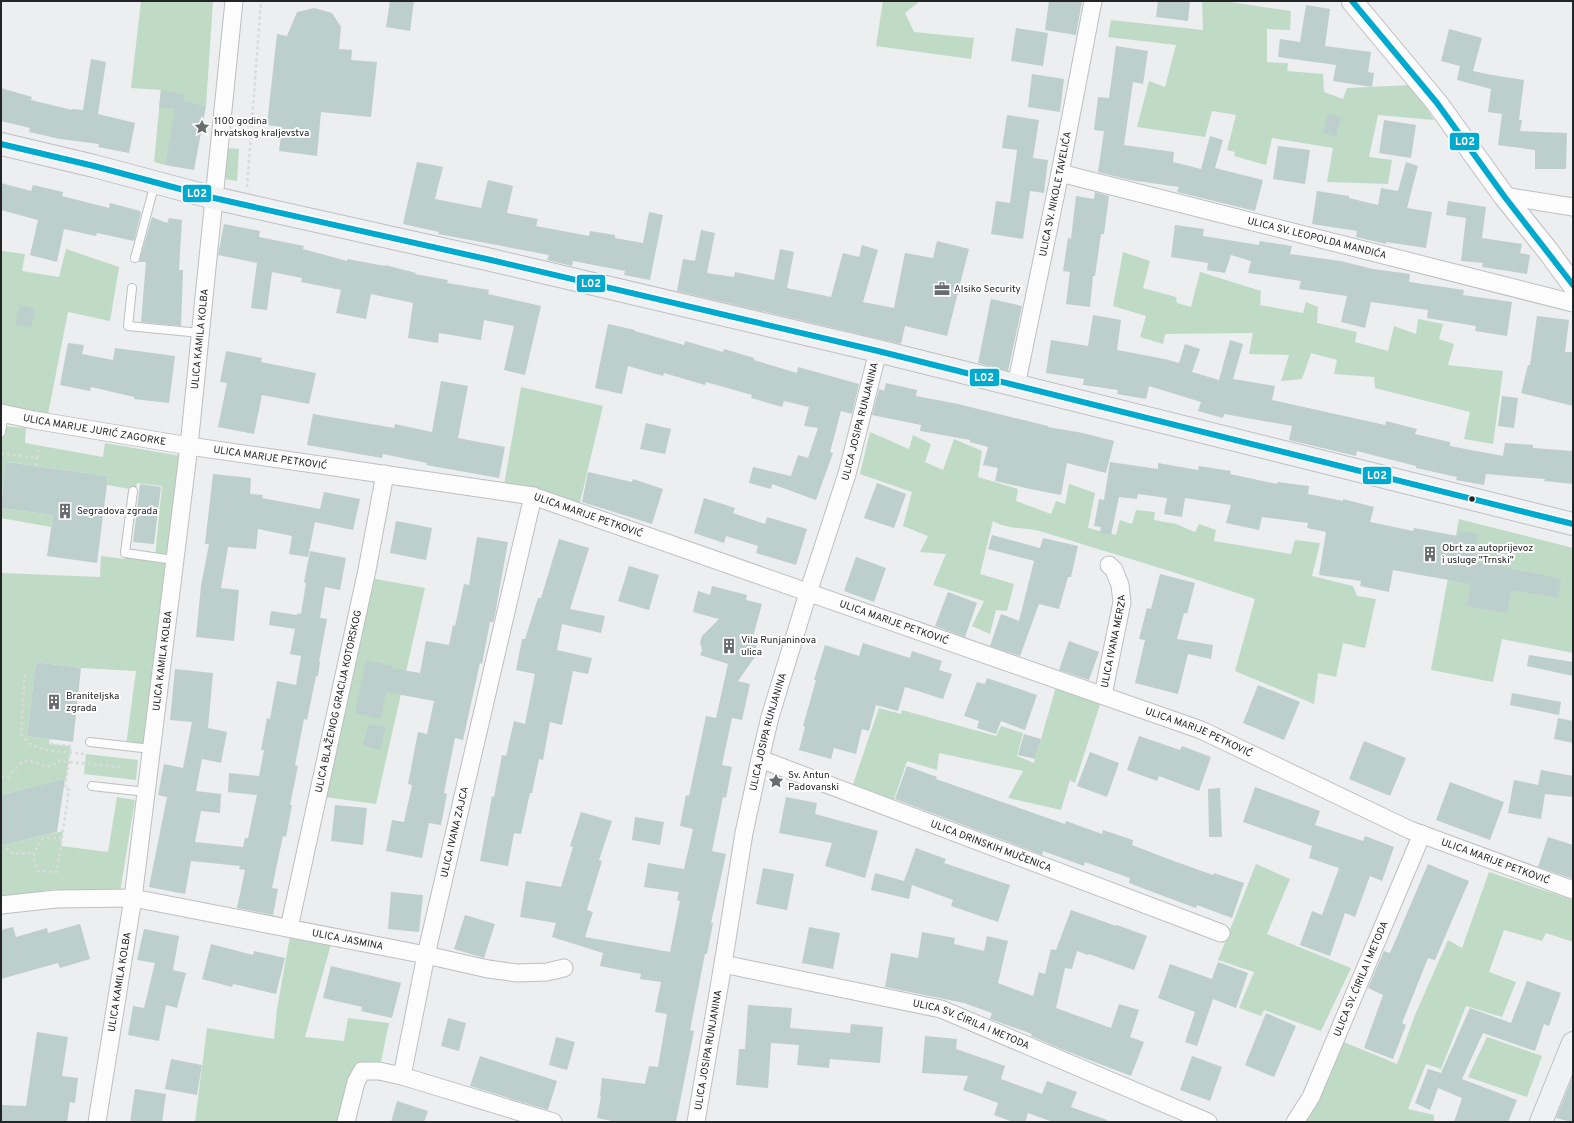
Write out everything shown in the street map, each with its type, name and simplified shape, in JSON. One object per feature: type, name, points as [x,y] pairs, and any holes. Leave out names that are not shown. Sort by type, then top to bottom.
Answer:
[{"type":"main road","points":[[1,144],[214,198],[491,260],[878,351],[1573,524]]},
{"type":"main road","points":[[1541,1122],[1573,1043]]},
{"type":"street","name":"ULICA KAMILA KOLBA","points":[[97,1122],[133,898],[146,792],[188,446],[234,1]]},
{"type":"street","name":"ULICA SV. NIKOLE TAVELIĆA","points":[[1016,386],[1094,1]]},
{"type":"street","points":[[1352,1],[1437,103],[1504,196],[1573,285]]},
{"type":"street","name":"ULICA SV. LEOPOLDA MANDIĆA","points":[[1060,173],[1573,303]]},
{"type":"street","points":[[1504,196],[1573,207]]},
{"type":"street","name":"ULICA JOSIPA RUNJANINA","points":[[696,1122],[744,834],[760,758],[770,717],[808,593],[847,474],[878,351]]},
{"type":"street","name":"ULICA MARIJE JURIĆ ZAGORKE","points":[[2,414],[188,446]]},
{"type":"street","name":"ULICA MARIJE PETKOVIĆ","points":[[188,446],[533,496],[1201,730],[1410,830],[1573,890]]},
{"type":"street","name":"ULICA BLAŽENOG GRACIJA KOTORSKOG","points":[[289,928],[367,570],[385,474]]},
{"type":"street","name":"ULICA IVANA ZAJCA","points":[[402,1076],[426,954],[533,496]]},
{"type":"street","name":"ULICA IVANA MERZA","points":[[1103,696],[1122,602],[1120,585],[1114,570],[1109,565]]},
{"type":"street","name":"ULICA DRINSKIH MUČENICA","points":[[760,758],[1221,933]]},
{"type":"street","name":"ULICA SV. ĆIRILA I METODA","points":[[1295,1122],[1311,1097],[1422,834]]},
{"type":"street","name":"ULICA JASMINA","points":[[1,905],[56,899],[133,898],[426,954],[488,969],[517,973],[547,972],[564,968]]},
{"type":"street","name":"ULICA SV. ĆIRILA I METODA","points":[[723,964],[941,1009],[1208,1122]]},
{"type":"street","points":[[346,1122],[356,1082],[362,1071],[379,1071],[402,1076],[544,1121]]},
{"type":"lane","points":[[135,258],[155,182]]},
{"type":"lane","points":[[132,288],[128,326],[200,333]]},
{"type":"lane","points":[[1,432],[2,414]]},
{"type":"lane","points":[[133,491],[125,553],[174,560]]},
{"type":"lane","points":[[90,742],[151,750]]},
{"type":"lane","points":[[92,786],[146,792]]},
{"type":"path","points":[[246,189],[261,1]]},
{"type":"path","points":[[36,466],[39,446]]},
{"type":"path","points":[[1,453],[37,458]]},
{"type":"path","points":[[25,674],[21,734],[30,744],[45,750],[71,752]]},
{"type":"path","points":[[49,739],[49,744],[71,746],[64,789],[70,789],[57,872],[38,871],[34,861],[34,853],[42,840],[46,838],[62,838]]},
{"type":"path","points":[[1,777],[8,777],[22,762],[30,760],[46,767],[52,766],[60,761],[69,761],[120,767]]},
{"type":"path","points":[[6,848],[13,854],[34,853]]},
{"type":"green space","points":[[141,1],[213,1],[206,106],[191,103],[171,134],[165,165],[154,162],[161,90],[131,88]]},
{"type":"green space","points":[[883,1],[920,1],[905,13],[914,32],[974,38],[971,59],[876,46]]},
{"type":"green space","points":[[1202,1],[1223,1],[1291,11],[1290,30],[1267,29],[1267,62],[1288,63],[1287,71],[1323,74],[1324,92],[1343,99],[1347,88],[1412,85],[1434,120],[1378,115],[1369,157],[1392,160],[1388,184],[1327,182],[1333,148],[1272,138],[1266,165],[1234,156],[1235,152],[1227,150],[1236,115],[1212,111],[1205,137],[1137,127],[1149,81],[1165,87],[1176,45],[1108,37],[1111,20],[1203,30]]},
{"type":"green space","points":[[226,148],[239,149],[237,181],[224,179]]},
{"type":"green space","points":[[66,249],[119,267],[110,321],[68,312],[48,414],[1,413],[2,251],[25,254],[22,271],[59,277]]},
{"type":"green space","points":[[1123,252],[1150,261],[1143,288],[1176,297],[1177,303],[1191,307],[1200,272],[1261,291],[1260,305],[1303,313],[1306,302],[1318,307],[1317,323],[1357,332],[1355,342],[1388,351],[1394,326],[1416,334],[1418,319],[1443,324],[1439,339],[1454,344],[1448,365],[1503,371],[1493,444],[1464,439],[1470,412],[1375,388],[1374,377],[1334,374],[1337,360],[1311,353],[1302,379],[1281,381],[1289,355],[1249,354],[1253,333],[1165,334],[1163,344],[1140,337],[1146,316],[1113,306]]},
{"type":"green space","points":[[521,387],[603,406],[578,511],[503,491]]},
{"type":"green space","points":[[2,426],[26,428],[25,443],[103,457],[105,443],[181,456],[151,749],[126,746],[136,671],[81,668],[36,662],[27,736],[49,739],[49,744],[71,746],[66,779],[1,795],[1,573],[100,577],[101,556],[125,559],[125,553],[155,557],[162,486],[137,483],[136,490],[107,485],[108,476],[7,462],[1,503]]},
{"type":"green space","points":[[870,432],[909,449],[913,435],[931,444],[925,462],[943,470],[954,439],[982,451],[978,477],[1018,489],[1016,501],[1051,514],[1056,501],[1065,504],[1069,484],[1095,493],[1088,528],[1116,535],[1120,520],[1132,524],[1136,510],[1155,512],[1154,520],[1176,524],[1195,532],[1199,524],[1216,530],[1214,541],[1291,554],[1295,540],[1320,543],[1312,576],[1353,586],[1357,596],[1376,599],[1365,648],[1343,643],[1336,677],[1318,673],[1314,704],[1235,671],[1255,599],[1037,530],[1005,526],[993,521],[980,574],[1014,584],[1007,611],[996,610],[990,634],[972,626],[984,601],[933,585],[946,554],[920,552],[928,536],[903,526],[912,492],[860,474]]},
{"type":"green space","points":[[1,508],[53,515],[51,527],[1,518]]},
{"type":"green space","points":[[1459,519],[1573,548],[1573,653],[1502,639],[1493,682],[1431,670]]},
{"type":"green space","points":[[365,577],[425,588],[376,804],[318,796]]},
{"type":"green space","points":[[1058,680],[1103,695],[1075,783],[1070,780],[1061,810],[1008,798],[1023,771],[939,753],[937,770],[907,761],[891,808],[850,793],[879,708],[901,714],[902,710],[996,736],[1001,726],[1023,733],[1017,756],[1034,763]]},
{"type":"green space","points":[[86,754],[138,760],[136,780],[84,774]]},
{"type":"green space","points":[[117,797],[135,800],[119,898],[56,899],[55,889],[1,899],[1,846],[63,831],[61,846],[108,852]]},
{"type":"green space","points":[[1256,864],[1290,879],[1267,934],[1351,968],[1321,1031],[1264,1010],[1261,1016],[1239,1008],[1254,972],[1218,960]]},
{"type":"green space","points":[[1489,872],[1573,900],[1573,942],[1546,933],[1542,941],[1504,930],[1489,972],[1516,982],[1502,1017],[1466,1006],[1441,1069],[1426,1064],[1408,1109],[1434,1115],[1434,1122],[1301,1122],[1339,1040],[1397,1064],[1415,1015],[1448,940],[1462,948]]},
{"type":"green space","points":[[291,930],[333,937],[305,1037],[344,1041],[348,1018],[389,1023],[379,1071],[362,1071],[346,1122],[195,1122],[207,1028],[274,1039],[277,1009]]},
{"type":"green space","points":[[1487,1037],[1542,1056],[1527,1097],[1468,1077]]},
{"type":"building","points":[[390,1],[414,1],[410,31],[386,27]]},
{"type":"building","points":[[1049,1],[1082,1],[1076,35],[1045,30]]},
{"type":"building","points":[[1158,1],[1190,1],[1188,21],[1156,17]]},
{"type":"building","points":[[1306,5],[1330,9],[1325,46],[1371,52],[1368,72],[1374,73],[1372,87],[1333,81],[1336,65],[1278,57],[1280,39],[1300,42]]},
{"type":"building","points":[[314,8],[332,13],[341,27],[339,49],[352,50],[351,60],[377,62],[371,117],[321,112],[317,156],[279,151],[282,127],[267,125],[277,34],[287,36],[297,12]]},
{"type":"building","points":[[1016,28],[1048,33],[1043,66],[1011,61]]},
{"type":"building","points":[[1449,29],[1482,38],[1473,71],[1524,80],[1519,120],[1522,120],[1520,131],[1567,133],[1566,169],[1535,169],[1535,150],[1498,145],[1502,114],[1488,112],[1491,89],[1457,80],[1460,66],[1441,61]]},
{"type":"building","points":[[1116,46],[1148,51],[1143,84],[1133,82],[1124,145],[1174,152],[1173,162],[1201,169],[1210,136],[1223,140],[1215,168],[1263,180],[1255,211],[1177,192],[1179,187],[1130,180],[1098,172],[1104,131],[1094,130],[1098,97],[1109,98]]},
{"type":"building","points":[[91,59],[106,62],[98,114],[135,123],[129,153],[98,147],[99,144],[60,139],[29,132],[30,128],[1,121],[1,88],[32,97],[31,100],[72,110],[83,110]]},
{"type":"building","points":[[1032,74],[1064,79],[1060,112],[1028,107]]},
{"type":"building","points":[[161,90],[184,94],[183,101],[206,106],[194,170],[165,165],[175,109],[159,107]]},
{"type":"building","points":[[1328,114],[1341,117],[1336,137],[1323,133]]},
{"type":"building","points":[[1007,115],[1039,120],[1033,158],[1048,160],[1044,193],[1030,191],[1023,239],[991,234],[996,201],[1010,203],[1017,150],[1002,148]]},
{"type":"building","points":[[1384,120],[1416,125],[1411,158],[1379,153]]},
{"type":"building","points":[[1278,146],[1310,150],[1305,184],[1273,179]]},
{"type":"building","points":[[417,162],[443,167],[435,199],[481,208],[488,180],[513,186],[507,213],[538,219],[536,226],[589,236],[590,231],[615,235],[615,238],[643,243],[649,212],[663,215],[650,280],[624,275],[625,271],[573,261],[572,266],[547,260],[549,255],[438,234],[439,232],[403,224]]},
{"type":"building","points":[[1406,162],[1418,166],[1407,208],[1432,212],[1426,248],[1386,242],[1386,244],[1356,237],[1357,231],[1312,224],[1317,191],[1349,196],[1349,198],[1378,205],[1381,188],[1398,191]]},
{"type":"building","points":[[1,183],[31,191],[33,185],[63,192],[62,196],[109,208],[110,203],[140,211],[141,213],[134,241],[97,233],[96,236],[64,229],[57,262],[30,255],[38,220],[1,210]]},
{"type":"building","points":[[1095,192],[1109,196],[1104,234],[1101,234],[1095,276],[1093,276],[1090,307],[1066,304],[1070,272],[1063,271],[1068,238],[1071,239],[1076,196],[1094,199]]},
{"type":"building","points":[[1448,201],[1486,207],[1482,238],[1522,244],[1520,253],[1530,255],[1527,274],[1482,267],[1483,263],[1461,261],[1466,218],[1446,215]]},
{"type":"building","points":[[152,217],[167,223],[169,218],[182,220],[179,270],[183,270],[181,326],[141,322],[146,262],[139,262]]},
{"type":"building","points":[[224,224],[260,231],[259,237],[304,246],[303,249],[347,261],[347,259],[385,265],[416,273],[415,274],[448,280],[447,283],[489,290],[488,294],[541,306],[525,375],[504,370],[514,326],[484,320],[481,340],[439,333],[438,343],[408,338],[413,303],[371,294],[366,319],[336,313],[341,290],[301,282],[302,278],[272,272],[267,310],[251,308],[257,263],[218,255]]},
{"type":"building","points":[[1175,225],[1204,229],[1203,236],[1259,245],[1260,241],[1292,246],[1290,254],[1340,261],[1373,269],[1410,274],[1409,282],[1464,290],[1463,295],[1512,302],[1507,336],[1475,331],[1476,326],[1427,318],[1428,310],[1371,302],[1365,328],[1341,322],[1347,296],[1299,289],[1301,281],[1248,273],[1251,261],[1231,255],[1225,273],[1207,270],[1208,263],[1171,257]]},
{"type":"building","points":[[701,230],[715,233],[707,273],[734,277],[735,272],[774,280],[780,249],[794,252],[787,288],[831,297],[843,253],[859,257],[862,245],[878,250],[863,302],[894,308],[905,253],[933,258],[937,241],[969,249],[947,336],[905,326],[901,344],[677,291],[683,259],[695,261]]},
{"type":"building","points":[[991,299],[1022,306],[1008,371],[978,363]]},
{"type":"building","points":[[19,305],[35,309],[31,328],[15,325]]},
{"type":"building","points":[[1093,315],[1121,320],[1117,350],[1179,363],[1185,344],[1200,349],[1192,372],[1219,380],[1230,340],[1243,344],[1233,379],[1275,386],[1272,400],[1385,425],[1386,421],[1417,429],[1415,434],[1450,442],[1450,446],[1503,456],[1505,443],[1533,445],[1533,448],[1573,451],[1573,484],[1544,481],[1545,479],[1486,474],[1484,485],[1456,480],[1457,477],[1416,468],[1416,466],[1357,451],[1356,456],[1289,440],[1292,426],[1224,414],[1223,418],[1198,411],[1201,402],[1149,386],[1146,399],[1117,394],[1118,390],[1083,385],[1084,379],[1046,373],[1051,340],[1088,346]]},
{"type":"building","points":[[1537,316],[1569,320],[1565,352],[1573,352],[1573,406],[1521,393],[1528,365],[1530,365]]},
{"type":"building","points":[[608,324],[635,330],[684,345],[685,341],[723,352],[724,349],[797,373],[798,367],[859,384],[852,414],[841,411],[830,452],[833,453],[816,500],[772,484],[771,489],[749,483],[753,467],[791,476],[798,455],[808,458],[818,428],[804,426],[809,407],[784,401],[782,407],[751,398],[752,395],[706,382],[705,385],[664,373],[663,376],[628,366],[622,394],[595,388]]},
{"type":"building","points":[[68,343],[84,345],[82,354],[113,360],[115,348],[175,356],[169,403],[134,399],[134,397],[91,387],[90,391],[60,385]]},
{"type":"building","points":[[226,351],[262,358],[261,362],[316,373],[309,404],[262,395],[254,434],[218,427],[227,383],[220,382]]},
{"type":"building","points":[[441,381],[468,386],[458,438],[505,447],[499,478],[426,465],[427,463],[383,454],[382,458],[307,445],[313,414],[394,428],[395,424],[432,432]]},
{"type":"building","points":[[886,383],[917,390],[916,396],[958,404],[1048,427],[1083,433],[1114,441],[1106,473],[1067,463],[1061,495],[995,481],[998,468],[983,465],[988,447],[970,442],[970,440],[920,431],[921,425],[872,415],[879,389],[884,391]]},
{"type":"building","points":[[1502,396],[1518,398],[1514,428],[1498,426]]},
{"type":"building","points":[[646,423],[671,429],[665,454],[640,449]]},
{"type":"building","name":"Segradova zgrada","points":[[6,462],[108,476],[97,563],[47,556],[53,515],[1,508]]},
{"type":"building","points":[[1110,462],[1158,469],[1158,463],[1198,470],[1199,466],[1231,471],[1230,474],[1277,484],[1277,482],[1309,486],[1308,494],[1343,501],[1343,499],[1374,507],[1370,522],[1413,531],[1414,528],[1458,536],[1459,531],[1478,534],[1474,561],[1561,579],[1558,598],[1511,590],[1507,613],[1467,606],[1471,584],[1393,570],[1389,592],[1360,586],[1361,581],[1319,575],[1326,532],[1307,528],[1308,523],[1262,517],[1259,530],[1226,523],[1231,505],[1185,498],[1182,517],[1164,514],[1167,498],[1138,494],[1137,499],[1119,497],[1111,535],[1100,533],[1101,527],[1094,526],[1099,499],[1104,500]]},
{"type":"building","points":[[588,472],[632,482],[633,479],[663,489],[652,524],[582,502]]},
{"type":"building","points":[[213,474],[251,478],[250,494],[263,495],[262,498],[320,509],[324,492],[360,499],[353,530],[315,522],[308,557],[289,554],[292,536],[258,529],[256,549],[228,547],[221,588],[239,590],[234,641],[196,637],[201,586],[209,544],[205,544]]},
{"type":"building","points":[[877,483],[906,494],[894,528],[864,518]]},
{"type":"building","points":[[140,484],[161,487],[154,544],[133,542]]},
{"type":"building","points":[[704,498],[735,508],[733,513],[765,524],[767,517],[807,529],[796,565],[756,553],[758,546],[726,536],[724,543],[694,533]]},
{"type":"building","points":[[396,521],[432,528],[426,560],[390,553]]},
{"type":"building","points":[[992,535],[1040,548],[1043,538],[1078,546],[1071,577],[1068,577],[1059,609],[1039,604],[1020,656],[990,646],[1001,614],[1019,621],[1034,561],[988,549]]},
{"type":"building","points":[[477,537],[508,542],[494,620],[493,622],[490,622],[482,664],[480,663],[463,740],[455,738],[444,793],[447,794],[441,825],[429,823],[422,858],[386,851],[392,820],[404,822],[412,785],[408,784],[418,732],[427,734],[434,701],[386,692],[381,719],[355,713],[366,660],[392,666],[391,668],[420,673],[426,641],[449,645],[453,625],[455,626],[464,584],[469,585]]},
{"type":"building","points":[[559,539],[589,548],[570,609],[605,616],[601,633],[562,624],[557,650],[592,658],[588,674],[573,671],[562,725],[550,722],[543,760],[539,759],[521,834],[514,833],[508,866],[480,861],[492,796],[494,797],[502,755],[506,756],[514,721],[525,724],[535,674],[516,670],[522,639],[525,639],[538,598],[541,598]]},
{"type":"building","points":[[310,551],[346,558],[340,590],[325,587],[320,618],[327,619],[318,676],[316,676],[307,720],[304,719],[295,765],[298,766],[290,805],[292,805],[286,837],[283,836],[272,888],[278,889],[273,915],[237,908],[245,870],[239,869],[240,866],[191,861],[185,894],[149,887],[167,797],[158,795],[164,764],[183,768],[192,722],[170,720],[175,669],[213,673],[208,728],[227,732],[221,763],[202,759],[196,791],[221,794],[220,813],[201,811],[195,842],[243,847],[245,838],[248,838],[257,795],[228,792],[229,773],[259,776],[264,750],[261,750],[267,718],[270,719],[277,681],[296,685],[301,656],[290,654],[295,629],[269,625],[271,611],[297,615],[298,613],[301,614],[306,583],[304,582]]},
{"type":"building","points":[[856,557],[886,568],[874,602],[844,591]]},
{"type":"building","points":[[629,566],[659,575],[649,610],[618,601]]},
{"type":"building","points":[[1160,574],[1195,583],[1187,614],[1184,613],[1177,639],[1213,645],[1211,659],[1188,654],[1178,694],[1135,683],[1145,640],[1139,639],[1147,608],[1151,609]]},
{"type":"building","points":[[712,586],[747,595],[746,600],[762,604],[753,637],[757,642],[757,654],[738,681],[750,684],[742,720],[732,718],[722,765],[732,767],[726,798],[723,797],[712,851],[726,854],[711,923],[713,923],[707,954],[705,954],[690,1030],[694,1031],[676,1122],[617,1122],[597,1118],[601,1096],[602,1078],[645,1084],[649,1066],[658,1067],[667,1014],[655,1012],[661,982],[640,979],[641,974],[600,966],[603,953],[552,937],[556,923],[520,917],[526,881],[561,887],[573,847],[570,846],[581,812],[612,821],[599,860],[602,861],[587,910],[593,912],[585,937],[670,952],[680,901],[677,900],[679,892],[644,887],[648,863],[684,869],[693,829],[680,826],[686,795],[689,796],[706,716],[716,718],[728,664],[700,655],[702,650],[700,642],[702,636],[719,619],[693,612],[698,591],[710,595]]},
{"type":"building","points":[[948,592],[977,603],[965,637],[935,626]]},
{"type":"building","points":[[1069,641],[1099,652],[1089,680],[1059,670]]},
{"type":"building","points":[[863,643],[910,658],[912,651],[942,661],[939,670],[952,674],[943,699],[905,687],[898,711],[876,705],[869,731],[862,729],[856,754],[834,748],[831,759],[799,750],[805,727],[803,726],[816,680],[814,680],[825,645],[859,656]]},
{"type":"building","points":[[1529,655],[1573,662],[1573,676],[1527,666]]},
{"type":"building","name":"Braniteljska zgrada","points":[[36,662],[81,668],[73,742],[27,736]]},
{"type":"building","points":[[987,678],[1037,695],[1025,730],[1001,721],[996,734],[977,728],[979,721],[964,716],[977,682],[985,684]]},
{"type":"building","points":[[1258,685],[1300,702],[1284,740],[1243,723]]},
{"type":"building","points":[[1512,693],[1561,702],[1559,715],[1510,705]]},
{"type":"building","points":[[1558,718],[1573,721],[1573,743],[1554,739]]},
{"type":"building","points":[[369,724],[386,727],[380,750],[363,745]]},
{"type":"building","points":[[1024,734],[1041,739],[1035,759],[1018,755]]},
{"type":"building","points":[[1139,736],[1180,750],[1182,746],[1211,757],[1199,791],[1159,776],[1157,781],[1127,770]]},
{"type":"building","points":[[1364,741],[1406,758],[1390,796],[1349,779]]},
{"type":"building","points":[[1090,752],[1119,763],[1107,797],[1077,786]]},
{"type":"building","points":[[907,766],[937,777],[936,779],[1065,824],[1066,821],[1102,834],[1103,830],[1133,840],[1132,845],[1213,875],[1214,873],[1244,883],[1232,918],[1197,905],[1196,908],[1129,883],[1130,878],[1085,862],[1084,866],[1043,851],[1042,855],[895,799]]},
{"type":"building","points":[[1541,770],[1573,776],[1573,797],[1545,794],[1541,819],[1508,813],[1514,780],[1538,785]]},
{"type":"building","points":[[65,779],[57,832],[1,846],[1,795]]},
{"type":"building","points":[[1450,782],[1504,802],[1490,840],[1436,820]]},
{"type":"building","points":[[1255,787],[1320,811],[1315,825],[1363,841],[1365,836],[1394,847],[1382,881],[1370,876],[1355,917],[1345,913],[1330,956],[1300,945],[1312,911],[1322,915],[1339,868],[1309,858],[1312,846],[1243,822]]},
{"type":"building","points":[[1220,788],[1222,837],[1209,837],[1208,789]]},
{"type":"building","points":[[786,797],[817,803],[815,814],[878,831],[865,878],[825,866],[832,843],[779,833]]},
{"type":"building","points":[[335,805],[367,808],[363,845],[331,841]]},
{"type":"building","points":[[635,817],[664,822],[660,845],[632,840]]},
{"type":"building","points":[[1548,837],[1573,845],[1573,879],[1538,867]]},
{"type":"building","points":[[916,848],[946,859],[944,863],[1010,885],[998,922],[951,906],[953,900],[912,885],[909,899],[871,890],[875,873],[904,881]]},
{"type":"building","points":[[1428,864],[1469,881],[1435,960],[1428,958],[1402,1023],[1406,1025],[1393,1059],[1364,1048],[1383,995],[1368,988],[1384,951],[1390,953]]},
{"type":"building","points":[[763,868],[794,874],[787,910],[756,904]]},
{"type":"building","points":[[391,892],[423,895],[419,932],[388,929]]},
{"type":"building","points":[[1071,910],[1147,936],[1134,970],[1077,951],[1072,969],[1065,968],[1056,1008],[1111,1028],[1119,1004],[1139,1010],[1130,1037],[1144,1042],[1131,1076],[1061,1049],[1031,1036],[1032,1034],[990,1019],[992,1013],[964,1003],[885,987],[891,953],[918,958],[922,932],[955,938],[954,944],[984,951],[987,936],[1008,941],[998,983],[1033,996],[1039,972],[1045,974],[1051,949],[1056,950]]},
{"type":"building","points":[[465,915],[495,924],[484,958],[454,949]]},
{"type":"building","points":[[80,924],[90,959],[60,968],[58,963],[1,979],[1,930],[13,927],[16,937],[47,928],[48,933]]},
{"type":"building","points":[[809,927],[840,933],[833,969],[802,963]]},
{"type":"building","points":[[144,929],[179,936],[173,970],[186,973],[177,1008],[166,1005],[159,1041],[128,1035],[133,1006],[144,1008],[155,963],[137,960]]},
{"type":"building","points":[[211,944],[253,955],[254,951],[285,958],[276,994],[233,984],[232,987],[202,979]]},
{"type":"building","points":[[1218,962],[1248,973],[1236,1008],[1213,999],[1197,1046],[1185,1042],[1195,1012],[1158,998],[1170,964],[1212,979]]},
{"type":"building","points":[[331,966],[401,983],[392,1018],[361,1011],[362,1007],[323,998]]},
{"type":"building","points":[[1527,981],[1561,993],[1549,1026],[1544,1024],[1535,1051],[1483,1033],[1462,1079],[1517,1100],[1508,1122],[1454,1122],[1462,1098],[1438,1088],[1430,1110],[1415,1103],[1428,1069],[1441,1073],[1470,1008],[1511,1023]]},
{"type":"building","points":[[748,1005],[792,1008],[790,1028],[850,1033],[851,1024],[883,1027],[880,1063],[830,1059],[829,1068],[797,1065],[799,1045],[771,1043],[768,1088],[736,1085],[739,1049],[745,1049]]},
{"type":"building","points":[[1266,1013],[1296,1026],[1274,1077],[1245,1065]]},
{"type":"building","points":[[448,1018],[466,1023],[459,1051],[441,1046]]},
{"type":"building","points":[[37,1032],[68,1037],[62,1076],[78,1078],[75,1103],[70,1102],[67,1122],[1,1122],[1,1105],[26,1106]]},
{"type":"building","points":[[925,1036],[957,1039],[956,1049],[1005,1066],[1001,1079],[1042,1094],[1047,1081],[1077,1092],[1071,1107],[1107,1120],[1106,1122],[1053,1122],[1028,1113],[1025,1122],[1013,1122],[994,1115],[998,1103],[963,1090],[968,1076],[922,1073]]},
{"type":"building","points":[[556,1037],[575,1042],[567,1070],[549,1065]]},
{"type":"building","points":[[480,1056],[557,1081],[548,1110],[470,1086]]},
{"type":"building","points":[[1192,1056],[1222,1067],[1210,1101],[1180,1090]]},
{"type":"building","points":[[171,1059],[202,1065],[197,1095],[165,1089]]},
{"type":"building","points":[[1573,1076],[1573,1122],[1572,1122],[1556,1118]]},
{"type":"building","points":[[135,1089],[166,1094],[162,1122],[130,1122]]},
{"type":"building","points":[[397,1101],[428,1111],[424,1122],[391,1122]]},
{"type":"transit line","name":"L02","points":[[1352,1],[1437,103],[1504,196],[1573,285]]},
{"type":"transit line","name":"L02","points":[[1,144],[94,166],[214,198],[491,260],[878,351],[1573,524]]},
{"type":"place","name":"1100 godina hrvatskog kraljevstva","points":[[202,127]]},
{"type":"place","name":"Alsiko Security","points":[[942,289]]},
{"type":"place","name":"Segradova zgrada","points":[[65,511]]},
{"type":"place","name":"Obrt za autoprijevoz i usluge \"Trnski\"","points":[[1430,554]]},
{"type":"place","name":"Vila Runjaninova ulica","points":[[729,646]]},
{"type":"place","name":"Braniteljska zgrada","points":[[54,702]]},
{"type":"place","name":"Sv. Antun Padovanski","points":[[776,781]]}]
